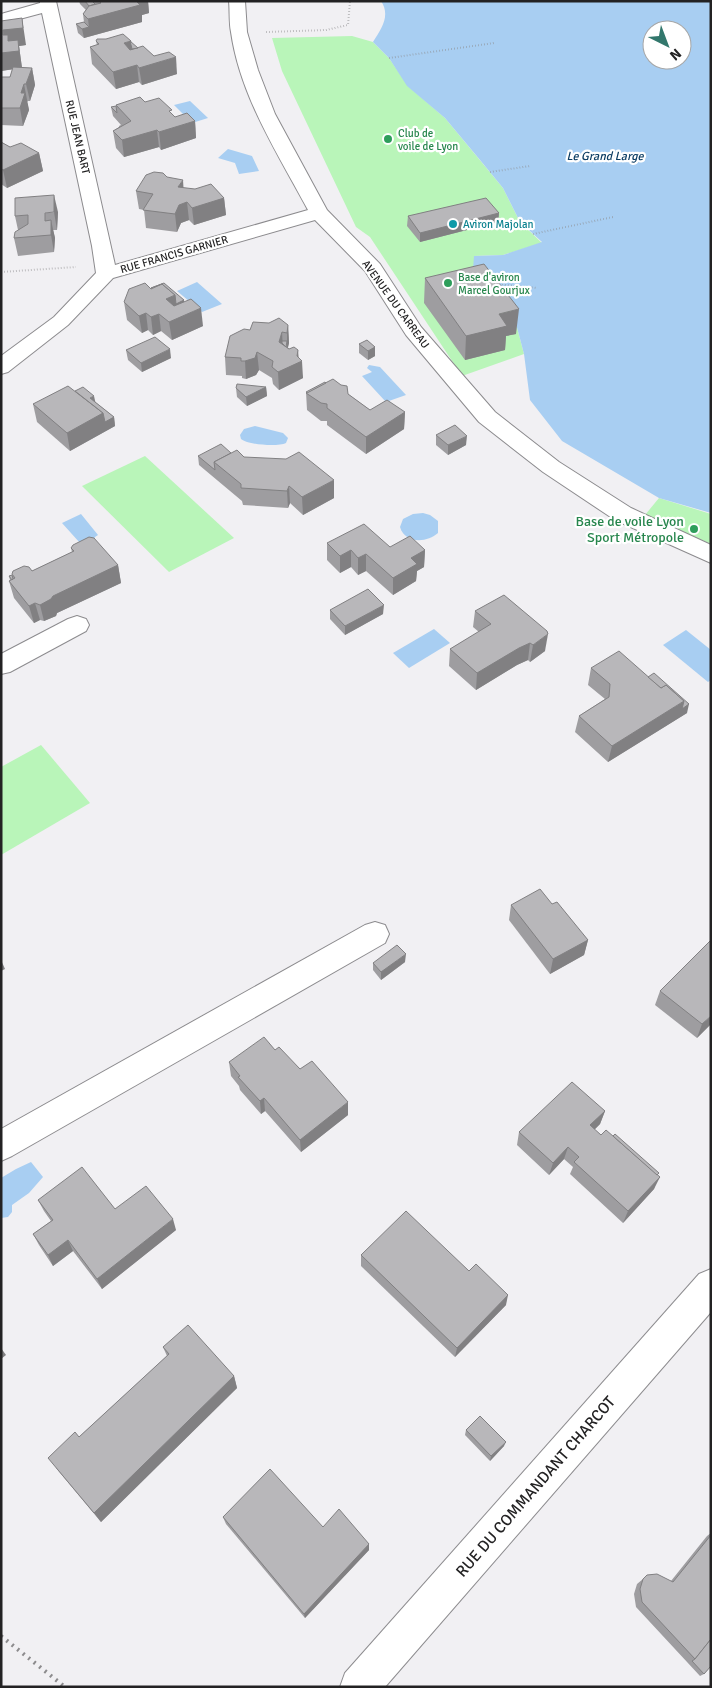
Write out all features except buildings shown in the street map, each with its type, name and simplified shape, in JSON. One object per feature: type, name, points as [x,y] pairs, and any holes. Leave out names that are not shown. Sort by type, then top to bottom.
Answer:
[{"type":"street","name":"AVENUE DU CARREAU","points":[[237,1],[240,32],[249,70],[266,114],[319,213],[374,268],[413,331],[487,417],[551,467],[623,514],[711,555]]},
{"type":"street","points":[[1,19],[48,4]]},
{"type":"street","name":"RUE JEAN BART","points":[[48,4],[102,246],[106,274]]},
{"type":"street","name":"RUE FRANCIS GARNIER","points":[[1,367],[61,321],[106,274],[319,213]]},
{"type":"street","points":[[1,665],[77,625]]},
{"type":"street","points":[[1,1146],[375,934]]},
{"type":"street","name":"RUE DU COMMANDANT CHARCOT","points":[[359,1687],[711,1286]]},
{"type":"path","points":[[240,32],[326,30],[348,25],[350,1]]},
{"type":"path","points":[[389,58],[494,43]]},
{"type":"path","points":[[490,172],[530,166]]},
{"type":"path","points":[[533,234],[613,217]]},
{"type":"path","points":[[1,272],[71,267],[106,274]]},
{"type":"path","points":[[494,284],[537,288]]},
{"type":"path","points":[[1,1636],[65,1687]]},
{"type":"green space","points":[[352,36],[373,42],[389,58],[408,86],[445,118],[503,188],[520,222],[542,243],[503,255],[474,256],[509,297],[524,354],[462,376],[370,237],[356,227],[282,71],[272,38]]},
{"type":"green space","points":[[145,456],[234,538],[169,572],[82,486]]},
{"type":"green space","name":"Base de voile Lyon Sport Métropole","points":[[659,498],[711,514],[711,544],[645,515]]},
{"type":"green space","points":[[41,745],[90,803],[1,855],[1,767]]},
{"type":"water","name":"Le Grand Large","points":[[381,1],[711,1],[711,513],[659,498],[562,441],[530,400],[524,354],[509,297],[473,269],[474,256],[503,255],[542,242],[520,222],[503,188],[445,118],[407,86],[389,58],[373,42],[384,22],[385,12]]},
{"type":"water","points":[[190,101],[208,118],[192,123],[174,105]]},
{"type":"water","points":[[228,149],[252,156],[259,171],[239,174],[235,163],[218,158]]},
{"type":"water","points":[[197,282],[222,304],[202,312],[177,291]]},
{"type":"water","points":[[369,365],[380,367],[406,395],[386,402],[362,376],[372,372],[367,368]]},
{"type":"water","points":[[255,426],[283,433],[288,438],[286,443],[263,445],[241,439],[240,435],[244,429]]},
{"type":"water","points":[[423,513],[430,515],[438,521],[438,533],[422,540],[406,537],[400,527],[403,519],[413,514]]},
{"type":"water","points":[[81,514],[98,535],[94,541],[80,543],[62,523]]},
{"type":"water","points":[[434,629],[450,643],[409,668],[393,653]]},
{"type":"water","points":[[686,630],[711,650],[711,680],[708,682],[663,645]]},
{"type":"water","points":[[31,1162],[43,1177],[29,1193],[12,1205],[12,1212],[8,1217],[1,1218],[1,1178]]},
{"type":"place","name":"Club de voile de Lyon","points":[[388,139]]},
{"type":"place","name":"Aviron Majolan","points":[[453,224]]},
{"type":"place","name":"Base d'aviron Marcel Gourjux","points":[[448,283]]},
{"type":"place","name":"Base de voile Lyon Sport Métropole","points":[[694,529]]}]
